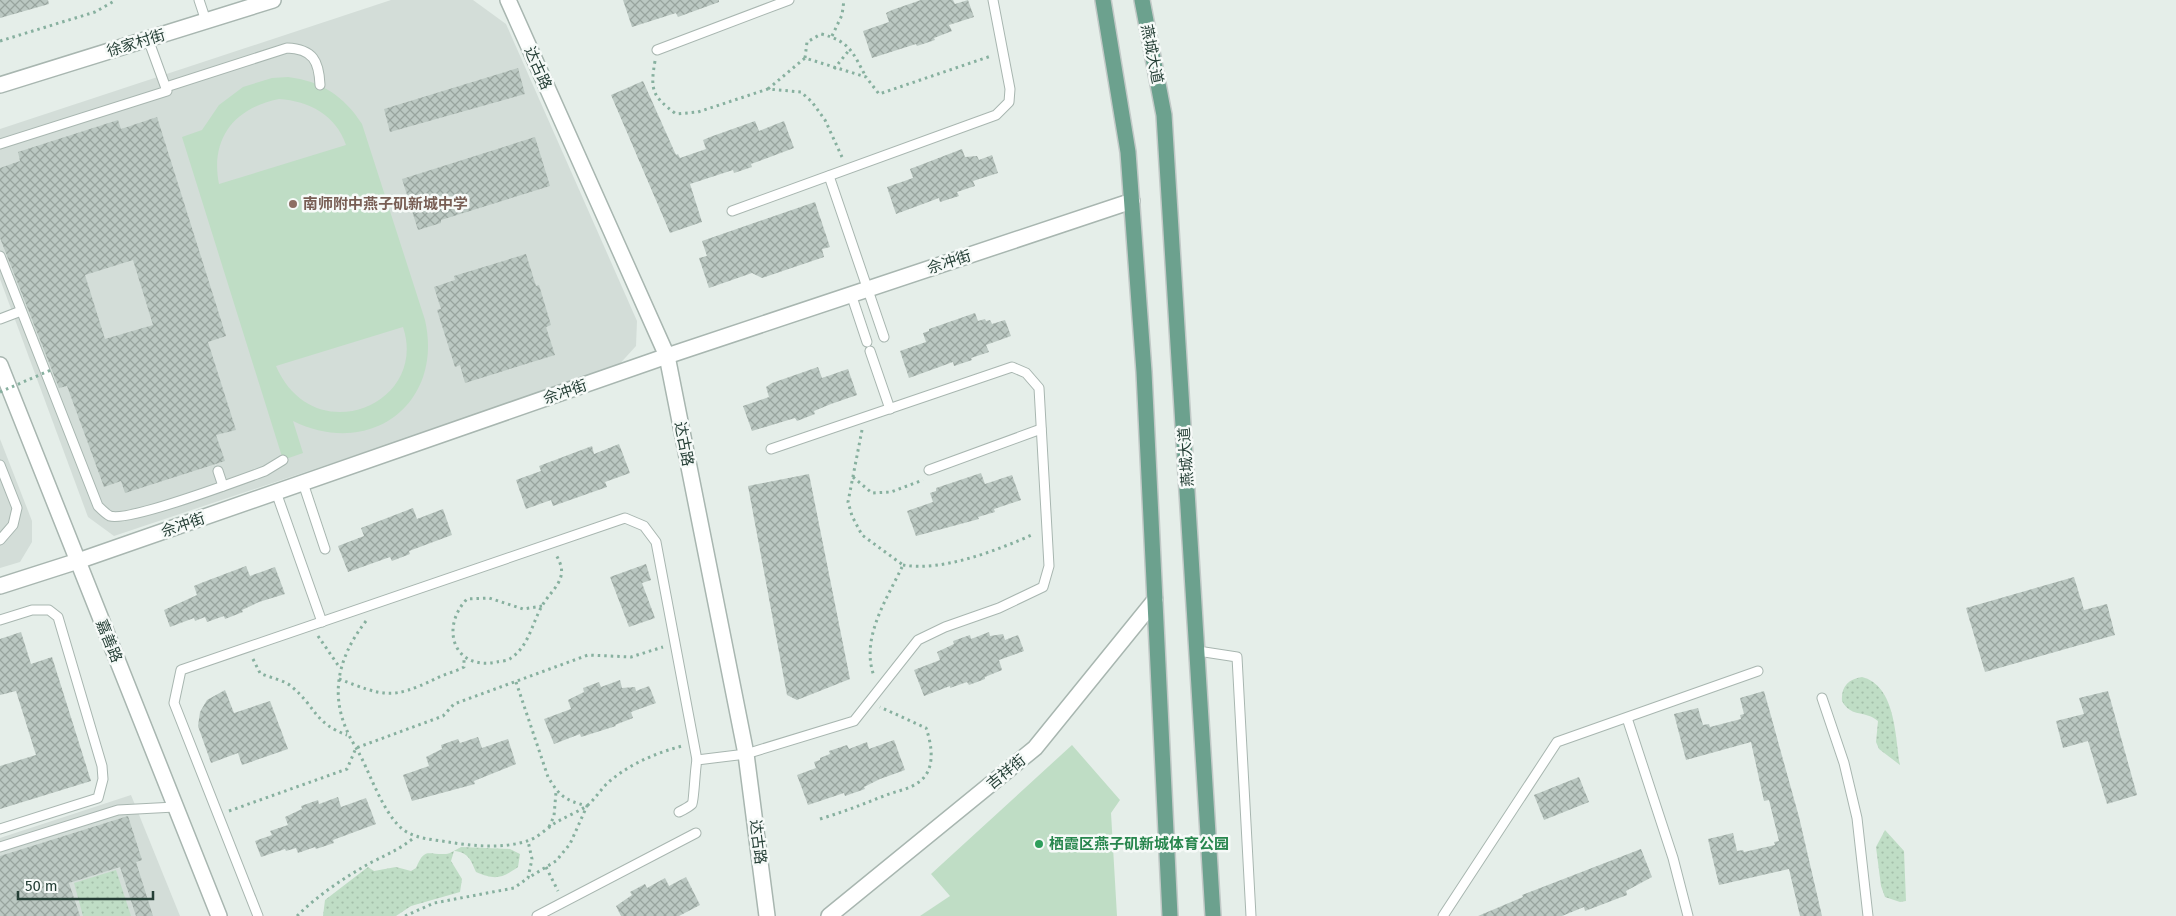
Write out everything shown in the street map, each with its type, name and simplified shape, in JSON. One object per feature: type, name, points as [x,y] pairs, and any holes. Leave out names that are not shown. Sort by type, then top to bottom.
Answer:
[{"type":"main road","points":[[1103,0],[1128,152],[1132,201],[1144,372],[1170,916]]},
{"type":"main road","name":"燕城大道","points":[[1142,0],[1164,115],[1213,916]]},
{"type":"street","name":"徐家村街","points":[[0,85],[273,0]]},
{"type":"street","name":"达古路","points":[[508,0],[667,356],[746,754],[767,916]]},
{"type":"street","name":"佘冲街","points":[[0,586],[78,561],[667,356],[1132,201]]},
{"type":"street","name":"嘉善路","points":[[0,365],[219,916]]},
{"type":"street","name":"吉祥街","points":[[829,916],[1035,748],[1155,600]]},
{"type":"lane","points":[[199,0],[206,21]]},
{"type":"lane","points":[[732,211],[996,115],[1009,102],[1010,89],[993,0]]},
{"type":"lane","points":[[657,50],[783,1]]},
{"type":"lane","points":[[0,144],[167,91],[148,39]]},
{"type":"lane","points":[[166,87],[286,48],[297,48],[316,60],[320,69],[320,85]]},
{"type":"lane","points":[[829,176],[884,337]]},
{"type":"lane","points":[[0,256],[98,506],[109,516],[119,517],[143,512],[265,471],[283,460]]},
{"type":"lane","points":[[851,294],[890,409]]},
{"type":"lane","points":[[0,319],[21,310]]},
{"type":"lane","points":[[697,760],[746,754],[854,721],[918,640],[944,627],[999,608],[1043,587],[1049,566],[1039,388],[1026,373],[1012,367],[771,449]]},
{"type":"lane","points":[[929,470],[1041,429]]},
{"type":"lane","points":[[0,465],[16,508],[13,525],[0,540]]},
{"type":"lane","points":[[218,471],[223,486]]},
{"type":"lane","points":[[303,483],[325,549]]},
{"type":"lane","points":[[276,492],[322,622]]},
{"type":"lane","points":[[258,916],[174,703],[181,670],[626,518],[644,526],[656,542],[694,742],[697,760],[693,778],[694,800],[692,805],[679,812]]},
{"type":"lane","points":[[0,620],[32,610],[50,610],[58,617],[102,766],[103,779],[98,798],[0,829]]},
{"type":"lane","points":[[1198,651],[1237,657],[1251,916]]},
{"type":"lane","points":[[1443,916],[1557,742],[1758,671]]},
{"type":"lane","points":[[1822,698],[1844,763],[1857,818],[1868,916]]},
{"type":"lane","points":[[1627,718],[1673,858],[1688,916]]},
{"type":"lane","points":[[0,847],[118,810],[175,807]]},
{"type":"lane","points":[[537,916],[696,833]]},
{"type":"path","points":[[0,41],[95,12],[116,0]]},
{"type":"path","points":[[832,36],[842,15],[844,0]]},
{"type":"path","points":[[657,50],[651,84],[661,103],[676,114],[698,112],[768,89],[805,58],[807,42],[822,34],[839,38],[850,49],[866,78],[879,94],[1003,52]]},
{"type":"path","points":[[834,69],[850,49]]},
{"type":"path","points":[[805,58],[866,78]]},
{"type":"path","points":[[768,89],[801,92],[812,102],[825,120],[846,169]]},
{"type":"path","points":[[0,392],[52,370]]},
{"type":"path","points":[[865,417],[848,502],[852,516],[862,535],[903,565],[920,568],[978,556],[1047,529]]},
{"type":"path","points":[[852,477],[872,493],[891,492],[925,479],[929,470]]},
{"type":"path","points":[[542,606],[523,609],[489,598],[467,599],[459,607],[453,632],[456,648],[464,658],[483,665],[510,659],[524,645],[542,606],[559,584],[562,571],[559,560],[548,544]]},
{"type":"path","points":[[820,819],[903,790],[919,782],[927,773],[931,759],[930,741],[926,728],[880,707],[873,698],[876,680],[869,663],[873,634],[889,592],[903,565]]},
{"type":"path","points":[[390,598],[365,622],[348,649],[340,668],[337,691],[348,735],[399,826],[415,837],[462,844],[502,846],[528,841],[576,810],[587,806]]},
{"type":"path","points":[[304,628],[317,634],[334,656],[340,668]]},
{"type":"path","points":[[218,815],[347,769],[356,748],[443,716],[454,704],[588,655],[631,657],[676,643]]},
{"type":"path","points":[[248,646],[260,673],[290,685],[324,723],[334,730],[348,735]]},
{"type":"path","points":[[339,680],[368,690],[396,694],[406,692],[464,667],[464,658]]},
{"type":"path","points":[[516,682],[540,757],[556,791],[567,800],[587,806]]},
{"type":"path","points":[[405,916],[434,903],[514,888],[556,861],[570,844],[587,806],[610,781],[635,763],[662,751],[694,742]]},
{"type":"path","points":[[549,827],[554,816],[556,791]]},
{"type":"path","points":[[297,916],[314,899],[371,863],[400,850],[415,837]]},
{"type":"path","points":[[528,841],[532,859],[528,878]]},
{"type":"path","points":[[546,867],[564,902]]},
{"type":"shaded area","name":"南师附中燕子矶新城中学","points":[[391,0],[473,0],[506,24],[637,321],[636,346],[616,368],[114,536],[88,517],[0,279],[0,129]]},
{"type":"shaded area","points":[[0,439],[32,521],[32,542],[20,562],[0,568]]},
{"type":"shaded area","points":[[131,795],[180,916],[0,916],[0,838]]},
{"type":"green space","points":[[288,77],[321,86],[347,105],[362,124],[425,320],[428,350],[423,377],[412,399],[395,416],[374,428],[349,433],[322,431],[293,421],[303,453],[283,460],[182,137],[202,130],[219,105],[243,87],[272,78]],"holes":[[[279,99],[301,103],[320,111],[336,125],[346,145],[219,184],[218,153],[222,140],[229,128],[249,110],[263,103]],[[403,327],[407,355],[399,378],[384,396],[363,408],[339,412],[315,407],[293,392],[276,366]]]},
{"type":"green space","points":[[1862,677],[1873,682],[1882,690],[1888,701],[1895,727],[1900,765],[1879,749],[1876,742],[1878,721],[1850,710],[1842,701],[1846,685]]},
{"type":"green space","name":"栖霞区燕子矶新城体育公园","points":[[1072,745],[1120,800],[1111,813],[1117,916],[920,916],[950,896],[931,874]]},
{"type":"green space","points":[[1885,830],[1904,851],[1906,901],[1900,902],[1885,897],[1881,886],[1876,847]]},
{"type":"green space","points":[[461,847],[510,849],[520,854],[518,867],[502,876],[488,876],[476,872],[471,860],[466,855],[454,851],[451,861],[462,879],[460,892],[411,906],[396,916],[323,916],[325,900],[368,867],[374,871],[396,867],[411,871],[416,868],[424,855],[431,853],[448,854]]},
{"type":"green space","points":[[116,870],[131,916],[83,916],[74,883]]},
{"type":"building","points":[[0,0],[48,0],[49,4],[0,18]]},
{"type":"building","points":[[623,0],[719,0],[719,2],[678,17],[676,13],[632,27]]},
{"type":"building","points":[[921,0],[953,0],[955,4],[968,0],[974,17],[949,25],[952,31],[934,38],[935,40],[872,58],[863,31],[889,22],[886,13]]},
{"type":"building","points":[[518,68],[525,94],[390,132],[384,109]]},
{"type":"building","points":[[643,81],[676,155],[678,154],[680,158],[706,149],[703,140],[755,121],[759,131],[784,121],[794,148],[751,164],[752,167],[734,173],[733,170],[690,184],[702,222],[670,233],[611,95]]},
{"type":"building","points":[[157,117],[226,336],[208,342],[236,430],[216,435],[225,461],[125,493],[121,481],[104,487],[67,386],[59,388],[0,238],[0,168],[20,161],[18,152],[118,120],[121,129]],"holes":[[[133,260],[153,325],[105,339],[85,275]]]},
{"type":"building","points":[[535,137],[550,186],[441,220],[441,223],[418,230],[402,179]]},
{"type":"building","points":[[962,149],[965,157],[977,156],[979,160],[992,155],[998,173],[973,181],[975,186],[957,192],[959,196],[940,202],[939,198],[896,214],[887,187],[913,178],[910,169]]},
{"type":"building","points":[[815,202],[830,247],[822,249],[824,257],[762,278],[752,273],[709,288],[699,258],[707,256],[702,241]]},
{"type":"building","points":[[526,254],[536,286],[539,285],[551,325],[546,327],[555,355],[465,383],[460,365],[455,367],[437,310],[441,309],[434,287],[455,280],[454,276]]},
{"type":"building","points":[[975,313],[978,321],[990,320],[992,324],[1005,320],[1011,336],[986,345],[989,352],[971,358],[972,360],[954,366],[953,362],[909,378],[900,351],[926,342],[923,333],[929,331],[929,329]]},
{"type":"building","points":[[818,367],[822,378],[848,369],[857,395],[814,411],[815,414],[797,421],[795,418],[752,431],[743,406],[769,397],[766,387],[772,383]]},
{"type":"building","points":[[619,444],[630,473],[605,482],[607,487],[553,506],[551,500],[526,509],[516,480],[541,471],[539,466],[592,446],[594,454]]},
{"type":"building","points":[[981,473],[985,484],[1012,475],[1021,500],[994,509],[995,512],[978,517],[979,519],[916,536],[907,511],[933,502],[930,493],[936,491],[936,488]]},
{"type":"building","points":[[809,474],[850,679],[797,700],[787,695],[748,486]]},
{"type":"building","points":[[413,508],[417,519],[443,509],[452,535],[409,551],[410,554],[392,561],[390,557],[348,572],[338,546],[364,536],[361,528]]},
{"type":"building","points":[[646,564],[651,580],[642,583],[655,618],[629,627],[610,577]]},
{"type":"building","points":[[246,566],[250,576],[275,567],[285,594],[259,602],[242,610],[243,612],[225,619],[224,616],[207,622],[205,617],[195,621],[194,618],[170,627],[164,610],[197,595],[194,586]]},
{"type":"building","points":[[2074,577],[2084,610],[2107,604],[2115,635],[1985,672],[1966,608]]},
{"type":"building","points":[[21,632],[31,664],[52,657],[91,781],[0,809],[0,766],[36,755],[16,691],[0,695],[0,639]]},
{"type":"building","points":[[989,632],[990,636],[1003,634],[1005,640],[1018,635],[1024,651],[999,660],[1002,670],[985,677],[985,679],[969,685],[967,682],[950,688],[950,686],[924,696],[914,670],[940,660],[937,652],[954,644],[953,641],[970,635],[971,639]]},
{"type":"building","points":[[620,680],[622,688],[635,687],[636,691],[649,686],[656,703],[631,712],[633,718],[616,726],[581,737],[580,734],[554,744],[544,719],[571,709],[568,700],[584,692],[583,688],[599,682],[601,687]]},
{"type":"building","points":[[225,690],[234,713],[270,701],[288,749],[242,765],[238,753],[211,763],[198,726],[200,712],[207,700]]},
{"type":"building","points":[[1764,691],[1799,817],[1822,916],[1800,916],[1789,869],[1719,885],[1708,839],[1733,833],[1737,851],[1743,850],[1744,852],[1775,845],[1774,842],[1779,841],[1769,800],[1764,801],[1751,742],[1686,760],[1674,714],[1698,708],[1703,725],[1709,724],[1710,727],[1741,719],[1740,715],[1744,714],[1740,698]]},
{"type":"building","points":[[2108,691],[2137,795],[2107,804],[2088,741],[2063,748],[2056,721],[2084,714],[2079,698]]},
{"type":"building","points":[[478,737],[482,748],[508,739],[516,764],[474,781],[475,784],[412,801],[403,775],[429,766],[426,757],[442,749],[441,745],[458,739],[460,743]]},
{"type":"building","points":[[894,740],[905,770],[880,779],[864,787],[865,789],[845,796],[844,793],[808,805],[797,775],[816,768],[814,762],[830,754],[829,751],[847,745],[849,749],[867,742],[869,749]]},
{"type":"building","points":[[1579,777],[1589,802],[1544,820],[1534,795]]},
{"type":"building","points":[[338,797],[341,807],[366,798],[376,824],[333,840],[334,843],[316,849],[315,847],[298,853],[296,848],[286,851],[285,849],[261,857],[255,841],[272,835],[270,831],[288,825],[285,817],[302,809],[301,806],[318,800],[319,804]]},
{"type":"building","points":[[128,816],[142,860],[136,862],[153,916],[136,916],[120,867],[69,883],[80,916],[0,916],[0,856]]},
{"type":"building","points":[[1641,849],[1652,877],[1626,891],[1627,895],[1585,911],[1584,907],[1562,916],[1478,916],[1523,897],[1522,895]]},
{"type":"building","points":[[686,877],[700,905],[679,916],[621,916],[616,906],[632,895],[630,892],[645,884],[647,888],[665,878],[669,886]]},
{"type":"place","name":"南师附中燕子矶新城中学","points":[[293,204]]},
{"type":"place","name":"栖霞区燕子矶新城体育公园","points":[[1039,844]]}]
